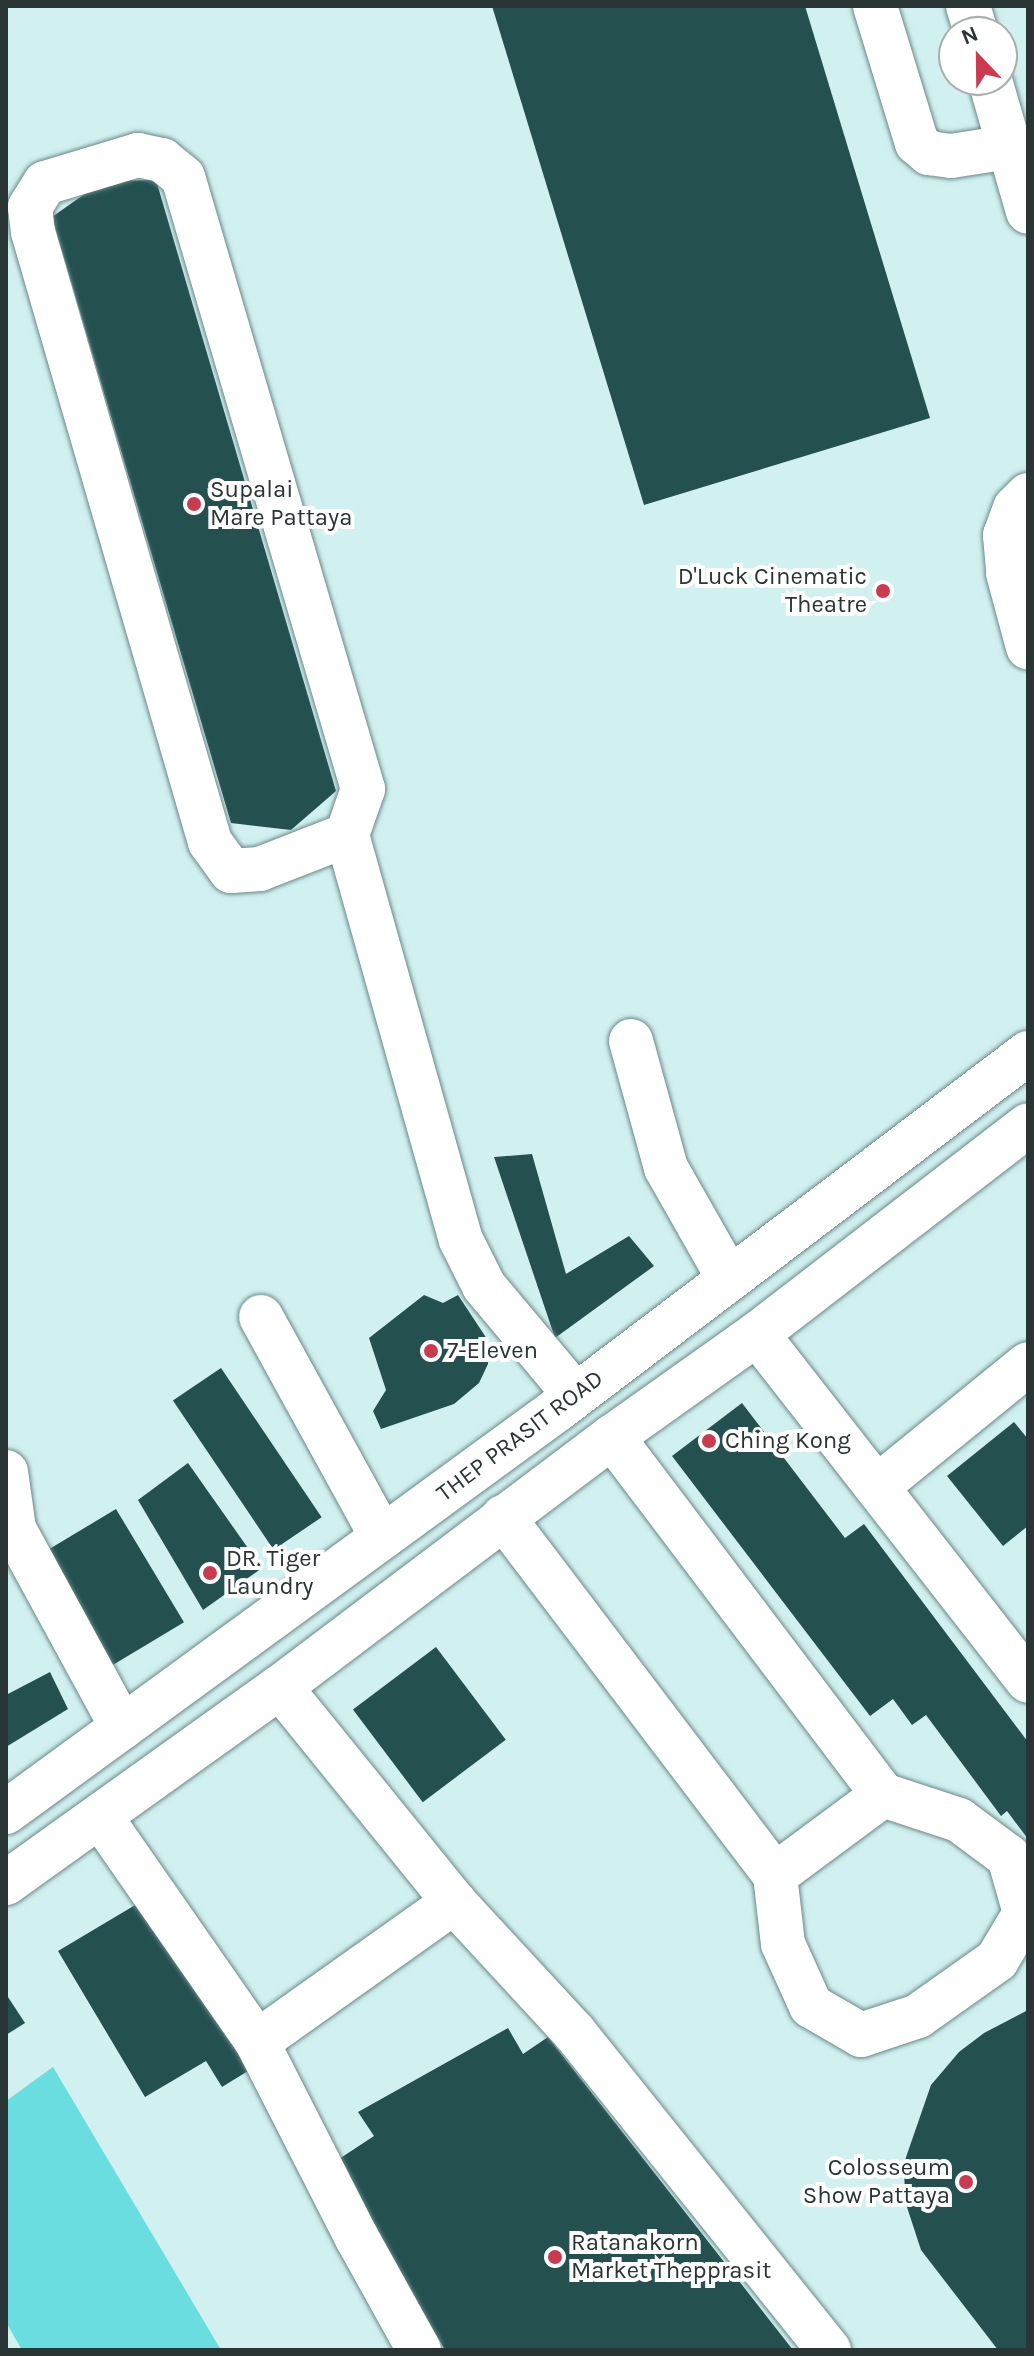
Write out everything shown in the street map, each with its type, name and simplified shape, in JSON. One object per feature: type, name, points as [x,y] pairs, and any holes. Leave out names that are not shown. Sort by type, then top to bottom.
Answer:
[{"type":"main road","points":[[875,6],[917,143],[929,153],[951,156],[1009,147]]},
{"type":"main road","points":[[995,96],[1028,212]]},
{"type":"main road","points":[[347,835],[260,869],[231,871],[210,842],[33,232],[30,207],[45,183],[138,155],[162,160],[183,177],[363,789],[347,835],[461,1240],[484,1286],[575,1395]]},
{"type":"main road","points":[[1028,495],[1015,508],[1005,535],[1008,573],[1028,647]]},
{"type":"main road","points":[[631,1041],[666,1168],[729,1279]]},
{"type":"main road","name":"THEP PRASIT ROAD","points":[[6,1812],[575,1395],[1028,1053]]},
{"type":"main road","points":[[6,1883],[280,1687],[503,1517],[757,1334],[1028,1125]]},
{"type":"main road","points":[[261,1317],[382,1537]]},
{"type":"main road","points":[[757,1334],[1028,1681]]},
{"type":"main road","points":[[878,1486],[1028,1364]]},
{"type":"main road","points":[[503,1517],[775,1875],[783,1944],[811,2006],[861,2035],[918,2016],[997,1960],[1025,1913],[1009,1857],[959,1820],[883,1795],[612,1437]]},
{"type":"main road","points":[[6,1472],[14,1529],[122,1727]]},
{"type":"main road","points":[[280,1687],[454,1902],[574,2032],[829,2350]]},
{"type":"main road","points":[[775,1875],[883,1795]]},
{"type":"main road","points":[[100,1816],[257,2042],[357,2238],[419,2350]]},
{"type":"main road","points":[[257,2042],[454,1902]]},
{"type":"shaded area","points":[[53,2067],[221,2350],[22,2350],[6,2322],[6,2101]]},
{"type":"building","points":[[492,6],[805,6],[930,418],[644,505]]},
{"type":"building","name":"Supalai Mare Pattaya","points":[[156,180],[336,791],[291,830],[231,823],[52,217],[103,181]]},
{"type":"building","points":[[532,1154],[566,1274],[629,1236],[654,1266],[555,1338],[494,1157]]},
{"type":"building","name":"7-Eleven","points":[[424,1295],[443,1303],[458,1295],[487,1339],[488,1364],[479,1383],[454,1404],[381,1429],[373,1411],[386,1390],[369,1338]]},
{"type":"building","points":[[221,1368],[322,1517],[274,1550],[173,1400]]},
{"type":"building","points":[[742,1403],[845,1538],[864,1524],[1028,1742],[1028,1839],[1007,1811],[1001,1816],[926,1715],[912,1725],[893,1699],[870,1716],[672,1456]]},
{"type":"building","points":[[1014,1422],[1028,1439],[1028,1526],[1003,1546],[947,1476]]},
{"type":"building","points":[[188,1463],[262,1568],[203,1610],[138,1500]]},
{"type":"building","points":[[116,1509],[184,1622],[111,1666],[43,1553]]},
{"type":"building","points":[[436,1647],[506,1740],[423,1802],[353,1710]]},
{"type":"building","points":[[50,1672],[68,1709],[6,1747],[6,1695]]},
{"type":"building","points":[[152,1895],[191,1974],[248,2071],[222,2087],[206,2061],[145,2097],[58,1951]]},
{"type":"building","points":[[6,1994],[25,2023],[6,2035]]},
{"type":"building","name":"Colosseum Show Pattaya","points":[[1028,2010],[1028,2350],[998,2350],[921,2250],[905,2201],[904,2163],[931,2085],[959,2052],[984,2033]]},
{"type":"building","name":"Ratanakorn Market Thepprasit","points":[[508,2028],[523,2054],[548,2037],[793,2350],[445,2350],[333,2163],[374,2136],[358,2112]]},
{"type":"place","name":"Supalai Mare Pattaya","points":[[194,504]]},
{"type":"place","name":"D'Luck Cinematic Theatre","points":[[883,591]]},
{"type":"place","name":"7-Eleven","points":[[431,1351]]},
{"type":"place","name":"Ching Kong","points":[[709,1441]]},
{"type":"place","name":"DR. Tiger Laundry","points":[[210,1573]]},
{"type":"place","name":"Colosseum Show Pattaya","points":[[966,2182]]},
{"type":"place","name":"Ratanakorn Market Thepprasit","points":[[555,2257]]}]
